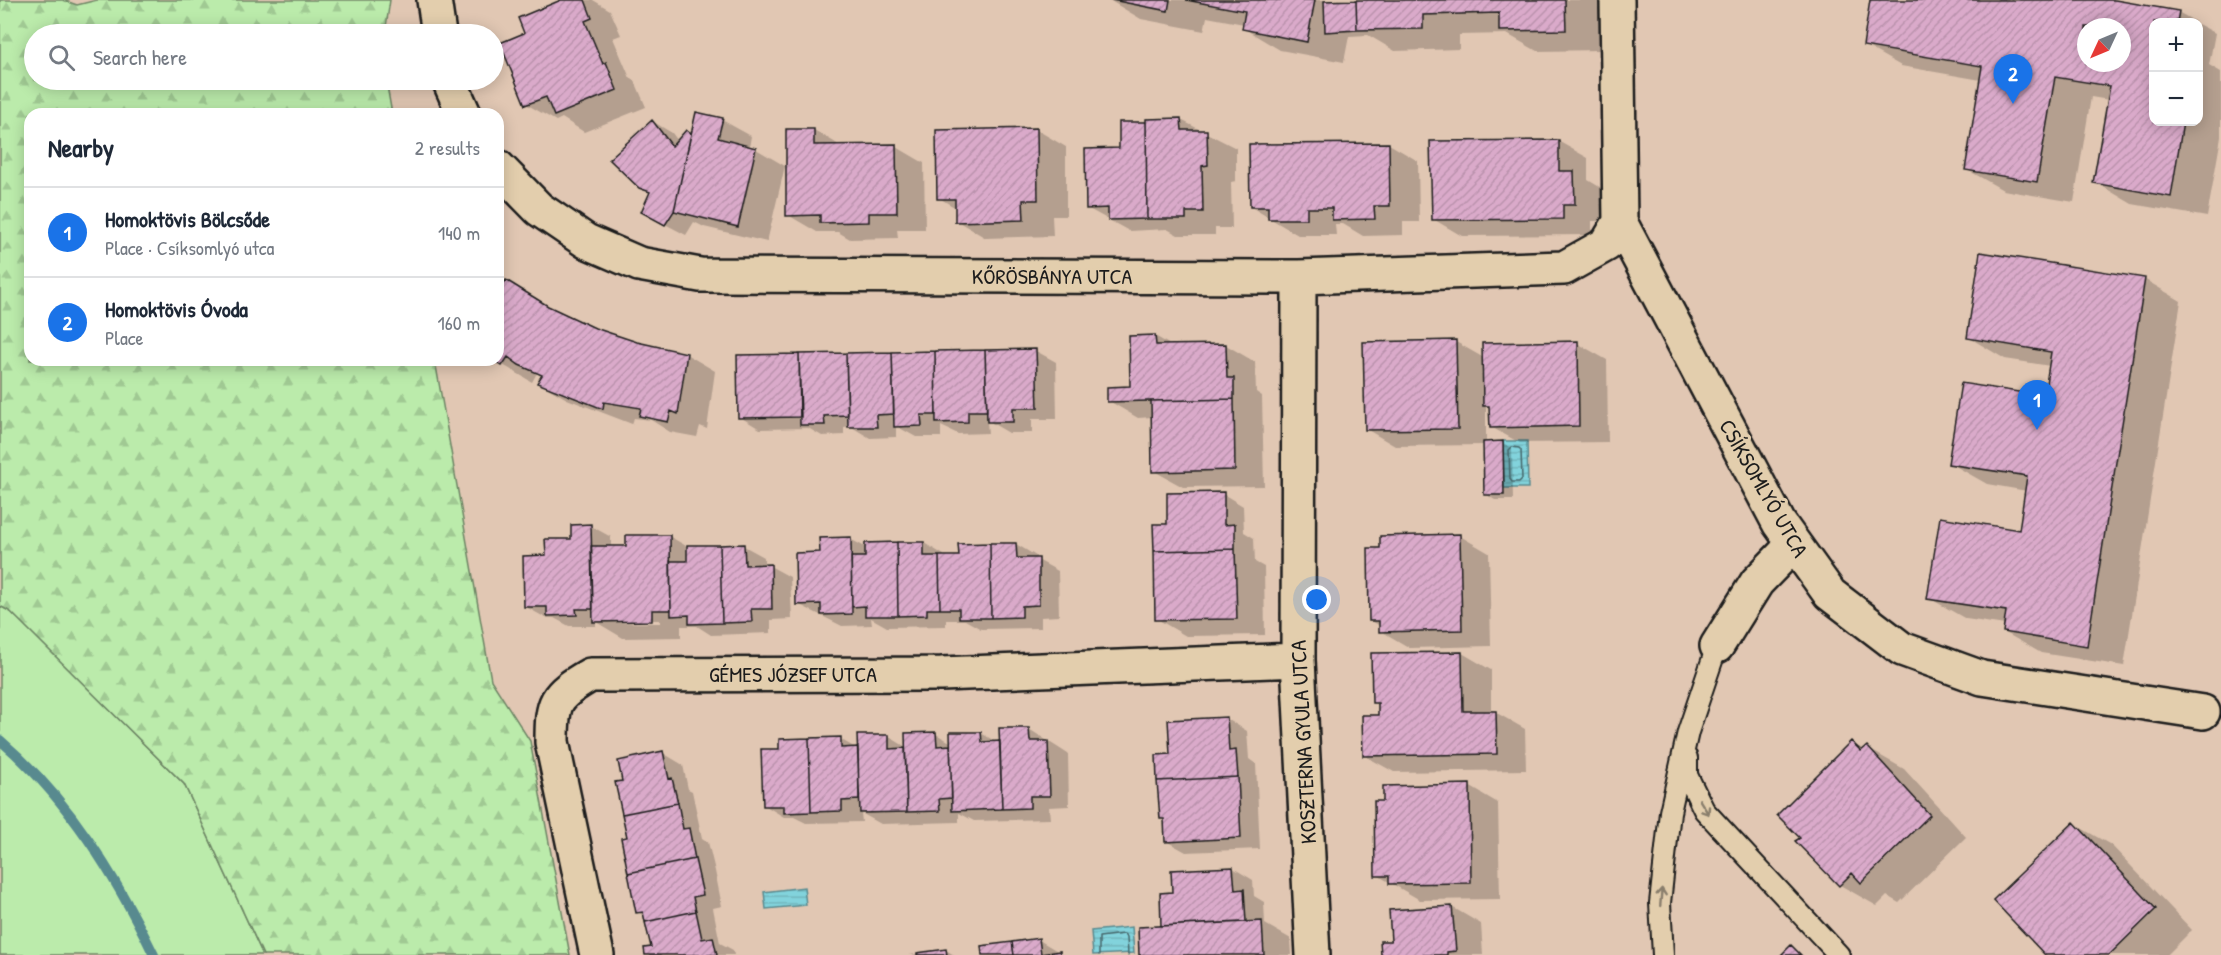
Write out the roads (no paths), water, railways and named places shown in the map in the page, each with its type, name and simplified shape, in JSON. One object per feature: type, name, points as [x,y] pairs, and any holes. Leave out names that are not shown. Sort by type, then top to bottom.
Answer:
[{"type":"street","points":[[434,0],[438,24]]},
{"type":"street","name":"CSÍKSOMLYÓ UTCA","points":[[1617,0],[1620,222],[1779,523],[1830,594],[1902,649],[1982,678],[2204,712]]},
{"type":"street","points":[[453,90],[461,108]]},
{"type":"street","name":"KŐRÖSBÁNYA UTCA","points":[[504,173],[539,209],[586,241],[639,264],[700,275],[1299,277],[1564,268],[1607,244],[1620,222]]},
{"type":"street","name":"KOSZTERNA GYULA UTCA","points":[[1299,277],[1298,660],[1313,955]]},
{"type":"street","points":[[1717,646],[1757,582],[1794,544]]},
{"type":"street","name":"GÉMES JÓZSEF UTCA","points":[[597,955],[552,742],[552,720],[557,699],[590,675],[941,674],[1298,660]]},
{"type":"lane","points":[[1663,955],[1660,903],[1670,812],[1688,732],[1717,646]]},
{"type":"lane","points":[[1688,732],[1687,775],[1704,810],[1839,955]]},
{"type":"water","points":[[1503,441],[1527,441],[1528,488],[1504,488]]},
{"type":"water","points":[[804,887],[806,905],[766,909],[764,892]]},
{"type":"water","points":[[1132,927],[1134,953],[1093,955],[1091,931]]},
{"type":"waterway","points":[[0,740],[47,787],[88,839],[123,896],[154,955]]},
{"type":"place","name":"Homoktövis Óvoda","points":[[2013,104]]},
{"type":"place","name":"Homoktövis Bölcsőde","points":[[2037,430]]}]
